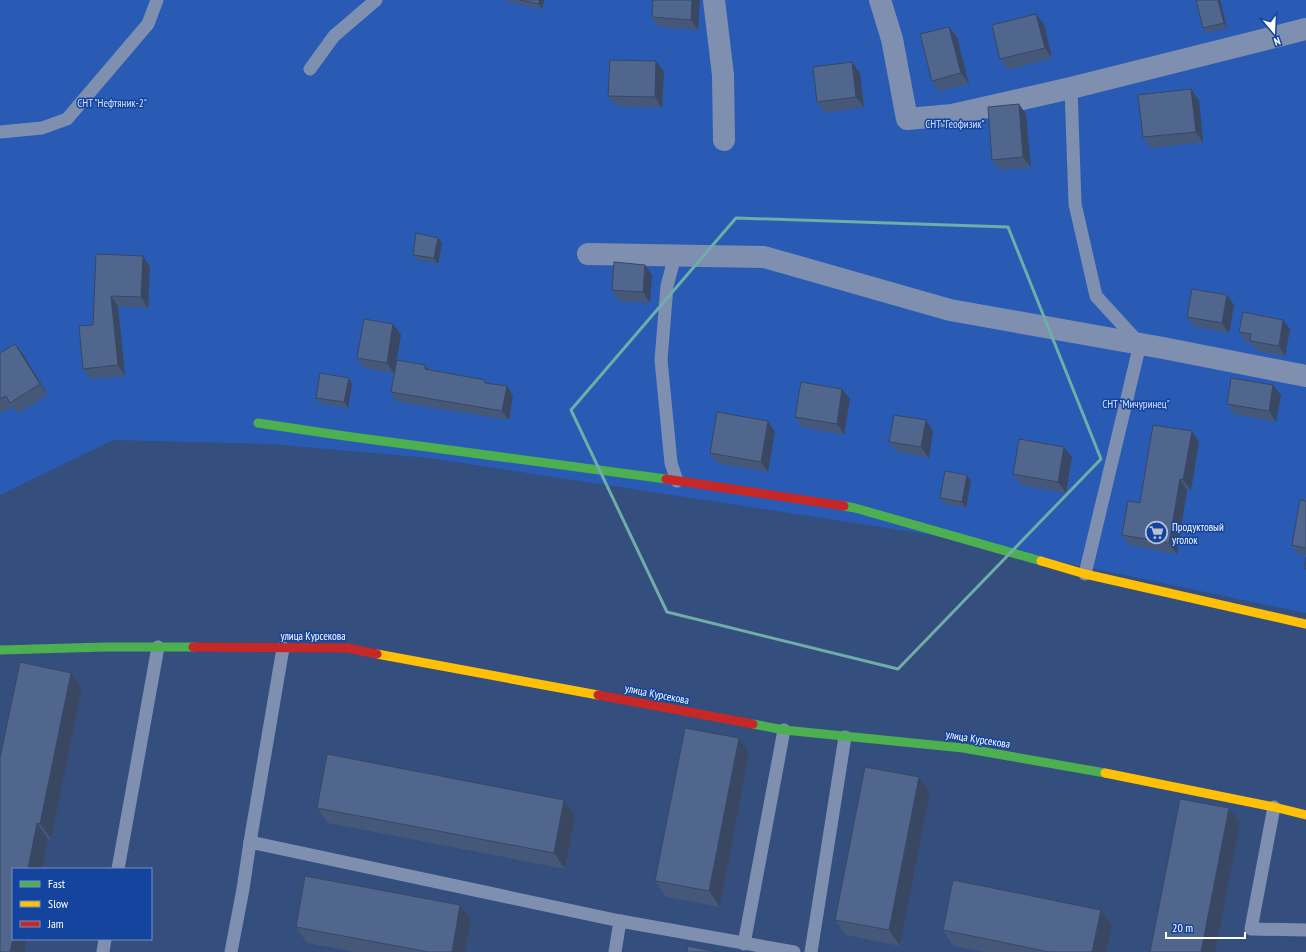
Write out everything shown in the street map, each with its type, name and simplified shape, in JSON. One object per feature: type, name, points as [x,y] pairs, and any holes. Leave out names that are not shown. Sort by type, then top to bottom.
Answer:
[{"type":"street","points":[[714,0],[723,75],[724,140]]},
{"type":"street","points":[[880,0],[892,39],[907,119],[952,115],[1072,88],[1306,30]]},
{"type":"street","points":[[588,254],[764,257],[950,310],[1140,344],[1306,376]]},
{"type":"street","points":[[258,423],[619,472],[855,508],[1085,574],[1306,624]]},
{"type":"street","name":"улица Курсекова","points":[[0,650],[158,647],[347,648],[784,730],[963,748],[1147,780],[1274,807],[1306,816]]},
{"type":"lane","points":[[0,132],[42,128],[67,119],[148,24],[157,0]]},
{"type":"lane","points":[[310,69],[334,36],[376,0]]},
{"type":"lane","points":[[1072,88],[1076,204],[1096,296],[1140,344],[1085,574]]},
{"type":"lane","points":[[675,256],[667,286],[661,360],[671,462],[677,481]]},
{"type":"lane","points":[[118,868],[158,647]]},
{"type":"lane","points":[[231,952],[244,890],[250,842],[283,648]]},
{"type":"lane","points":[[744,944],[784,730]]},
{"type":"lane","points":[[812,952],[845,737]]},
{"type":"lane","points":[[1274,807],[1251,929],[1306,930]]},
{"type":"lane","points":[[250,842],[620,921],[794,952]]},
{"type":"lane","points":[[615,952],[620,921]]},
{"type":"lane","points":[[103,952],[105,940]]},
{"type":"highlighted area","points":[[736,218],[1008,227],[1101,459],[898,669],[667,612],[571,410]]},
{"type":"green space","points":[[0,0],[1306,0],[1306,613],[927,534],[429,458],[272,444],[113,440],[0,495]]},
{"type":"building","points":[[520,0],[539,0],[539,4]]},
{"type":"building","points":[[653,0],[692,0],[691,20],[652,17]]},
{"type":"building","points":[[1196,0],[1218,0],[1224,23],[1203,28]]},
{"type":"building","points":[[1036,14],[1045,48],[1000,59],[992,25]]},
{"type":"building","points":[[949,27],[961,73],[932,81],[920,34]]},
{"type":"building","points":[[610,60],[656,61],[655,97],[608,96]]},
{"type":"building","points":[[852,62],[856,97],[817,102],[813,67]]},
{"type":"building","points":[[1191,89],[1196,132],[1143,137],[1138,95]]},
{"type":"building","points":[[1019,104],[1023,157],[992,160],[988,107]]},
{"type":"building","points":[[416,233],[438,238],[434,258],[413,255]]},
{"type":"building","points":[[96,254],[143,256],[141,297],[111,296],[118,365],[83,369],[79,326],[93,325]]},
{"type":"building","points":[[614,262],[645,265],[643,292],[612,290]]},
{"type":"building","points":[[1192,289],[1227,295],[1222,323],[1187,317]]},
{"type":"building","points":[[1243,312],[1283,320],[1279,346],[1250,341],[1251,334],[1239,332]]},
{"type":"building","points":[[364,319],[393,324],[387,363],[357,358]]},
{"type":"building","points":[[15,344],[40,384],[10,403],[6,396],[0,399],[0,353]]},
{"type":"building","points":[[397,360],[425,365],[425,369],[485,380],[485,383],[507,386],[502,411],[391,392]]},
{"type":"building","points":[[320,373],[349,378],[344,402],[316,398]]},
{"type":"building","points":[[1231,378],[1273,385],[1269,411],[1227,404]]},
{"type":"building","points":[[801,382],[842,389],[837,424],[795,417]]},
{"type":"building","points":[[717,412],[768,421],[761,462],[710,453]]},
{"type":"building","points":[[894,415],[926,420],[921,447],[889,442]]},
{"type":"building","points":[[1153,425],[1192,431],[1183,480],[1180,479],[1169,543],[1122,535],[1128,501],[1140,503]]},
{"type":"building","points":[[1019,439],[1064,447],[1058,482],[1013,474]]},
{"type":"building","points":[[945,471],[967,475],[962,502],[940,498]]},
{"type":"building","points":[[1300,500],[1306,501],[1306,548],[1292,545]]},
{"type":"building","points":[[1306,557],[1306,569],[1304,568]]},
{"type":"building","points":[[20,662],[71,673],[40,824],[37,823],[28,868],[12,868],[13,940],[10,952],[0,952],[0,758]]},
{"type":"building","points":[[685,728],[739,738],[709,891],[655,881]]},
{"type":"building","points":[[327,754],[564,800],[554,853],[317,808]]},
{"type":"building","points":[[865,767],[919,777],[889,930],[835,920]]},
{"type":"building","points":[[1180,799],[1229,808],[1201,952],[1150,952]]},
{"type":"building","points":[[305,876],[460,905],[452,952],[428,952],[296,927]]},
{"type":"building","points":[[953,880],[1101,910],[1092,952],[1049,952],[943,930]]},
{"type":"building","points":[[688,946],[717,952],[687,952]]},
{"type":"traffic: fast","points":[[258,423],[666,479]]},
{"type":"traffic: fast","points":[[844,506],[1041,561]]},
{"type":"traffic: fast","points":[[0,650],[106,647],[193,647]]},
{"type":"traffic: fast","points":[[753,724],[784,730],[963,748],[1105,773]]},
{"type":"traffic: slow","points":[[1041,561],[1085,574],[1306,624]]},
{"type":"traffic: slow","points":[[377,654],[598,695]]},
{"type":"traffic: slow","points":[[1105,773],[1274,807],[1306,815]]},
{"type":"traffic: jam","points":[[666,479],[844,506]]},
{"type":"traffic: jam","points":[[193,647],[347,648],[377,654]]},
{"type":"traffic: jam","points":[[598,695],[753,724]]},
{"type":"place","name":"Продуктовый уголок","points":[[1156,533]]},
{"type":"park label","name":"СНТ \"Нефтяник-2\"","points":[[112,103]]},
{"type":"park label","name":"СНТ \"Геофизик\"","points":[[955,124]]},
{"type":"park label","name":"СНТ \"Мичуринец\"","points":[[1136,404]]}]
